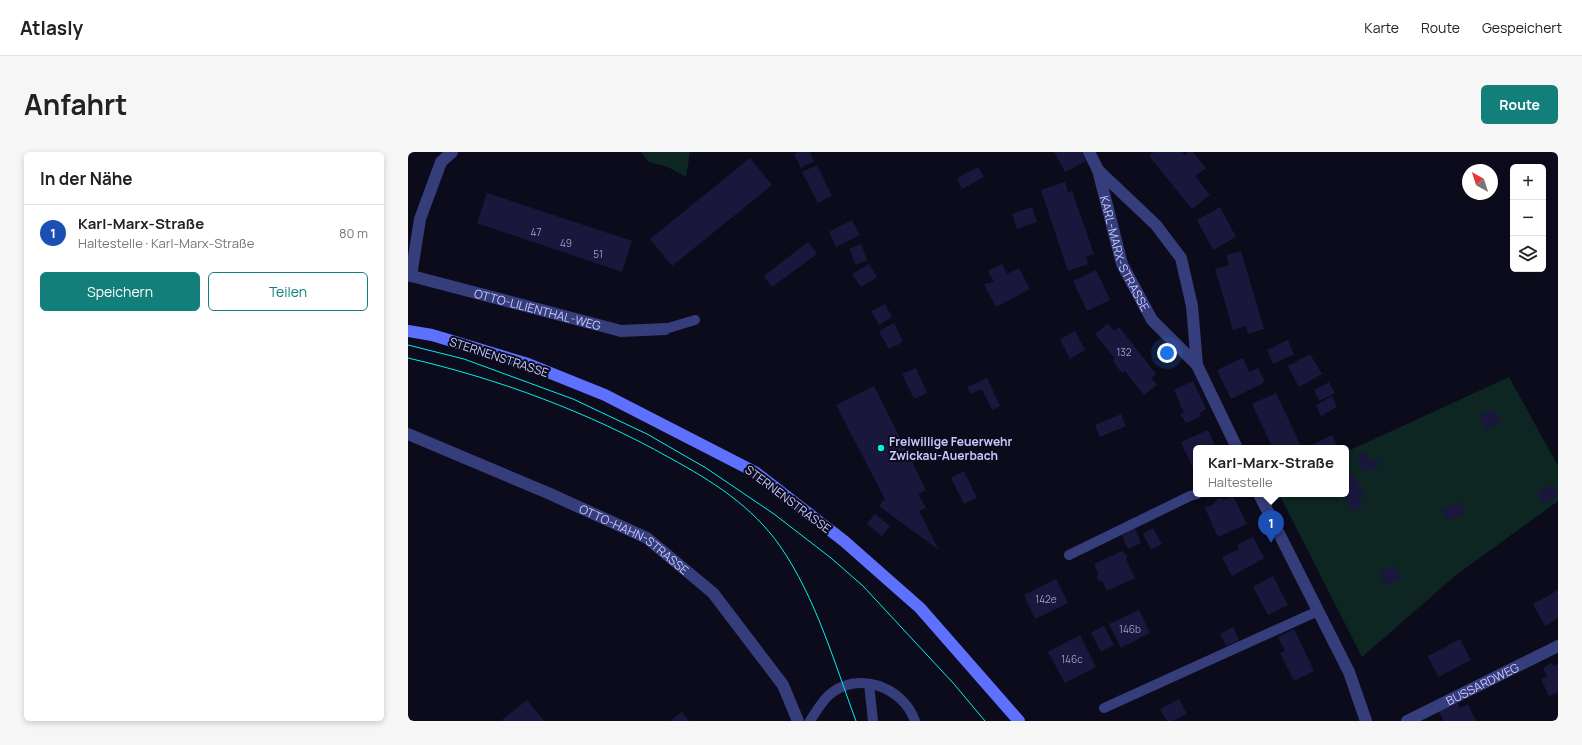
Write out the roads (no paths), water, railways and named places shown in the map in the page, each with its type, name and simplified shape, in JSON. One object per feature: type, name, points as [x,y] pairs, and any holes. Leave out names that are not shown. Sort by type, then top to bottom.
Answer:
[{"type":"street","name":"OTTO-LILIENTHAL-WEG","points":[[452,152],[441,162],[420,219],[410,275],[621,331],[665,329]]},
{"type":"street","name":"KARL-MARX-STRASSE","points":[[1089,152],[1098,170],[1122,264],[1152,320],[1197,365],[1236,445]]},
{"type":"street","name":"KARL-MARX-STRASSE","points":[[1098,170],[1156,225],[1180,258],[1192,306],[1197,365]]},
{"type":"street","name":"STERNENSTRASSE","points":[[408,331],[432,335],[528,364],[605,395],[755,472],[844,541],[920,608],[1019,721]]},
{"type":"street","name":"STERNENSTRASSE","points":[[408,335],[432,335]]},
{"type":"street","name":"OTTO-HAHN-STRASSE","points":[[408,434],[548,493],[647,538],[713,593],[783,685],[798,721]]},
{"type":"street","points":[[1261,497],[1349,672],[1366,721]]},
{"type":"street","name":"BUSSARDWEG","points":[[1408,721],[1558,646]]},
{"type":"lane","points":[[665,329],[694,320]]},
{"type":"lane","points":[[1068,555],[1193,495]]},
{"type":"lane","points":[[1104,708],[1318,611]]},
{"type":"lane","points":[[810,721],[828,696],[843,686],[863,682],[889,691],[902,698],[911,709],[916,721]]},
{"type":"lane","points":[[869,684],[873,721]]},
{"type":"tram line","points":[[408,345],[464,359],[573,399],[647,434],[706,468],[774,514],[831,558],[863,586],[954,684],[985,721]]},
{"type":"tram line","points":[[408,358],[442,366],[509,387],[607,426],[639,441],[686,467],[716,485],[744,507],[757,519],[780,546],[804,587],[832,653],[856,721]]},
{"type":"place","name":"Freiwillige Feuerwehr Zwickau-Auerbach","points":[[881,448]]},
{"type":"place","name":"Karl-Marx-Straße","points":[[1271,543]]}]
